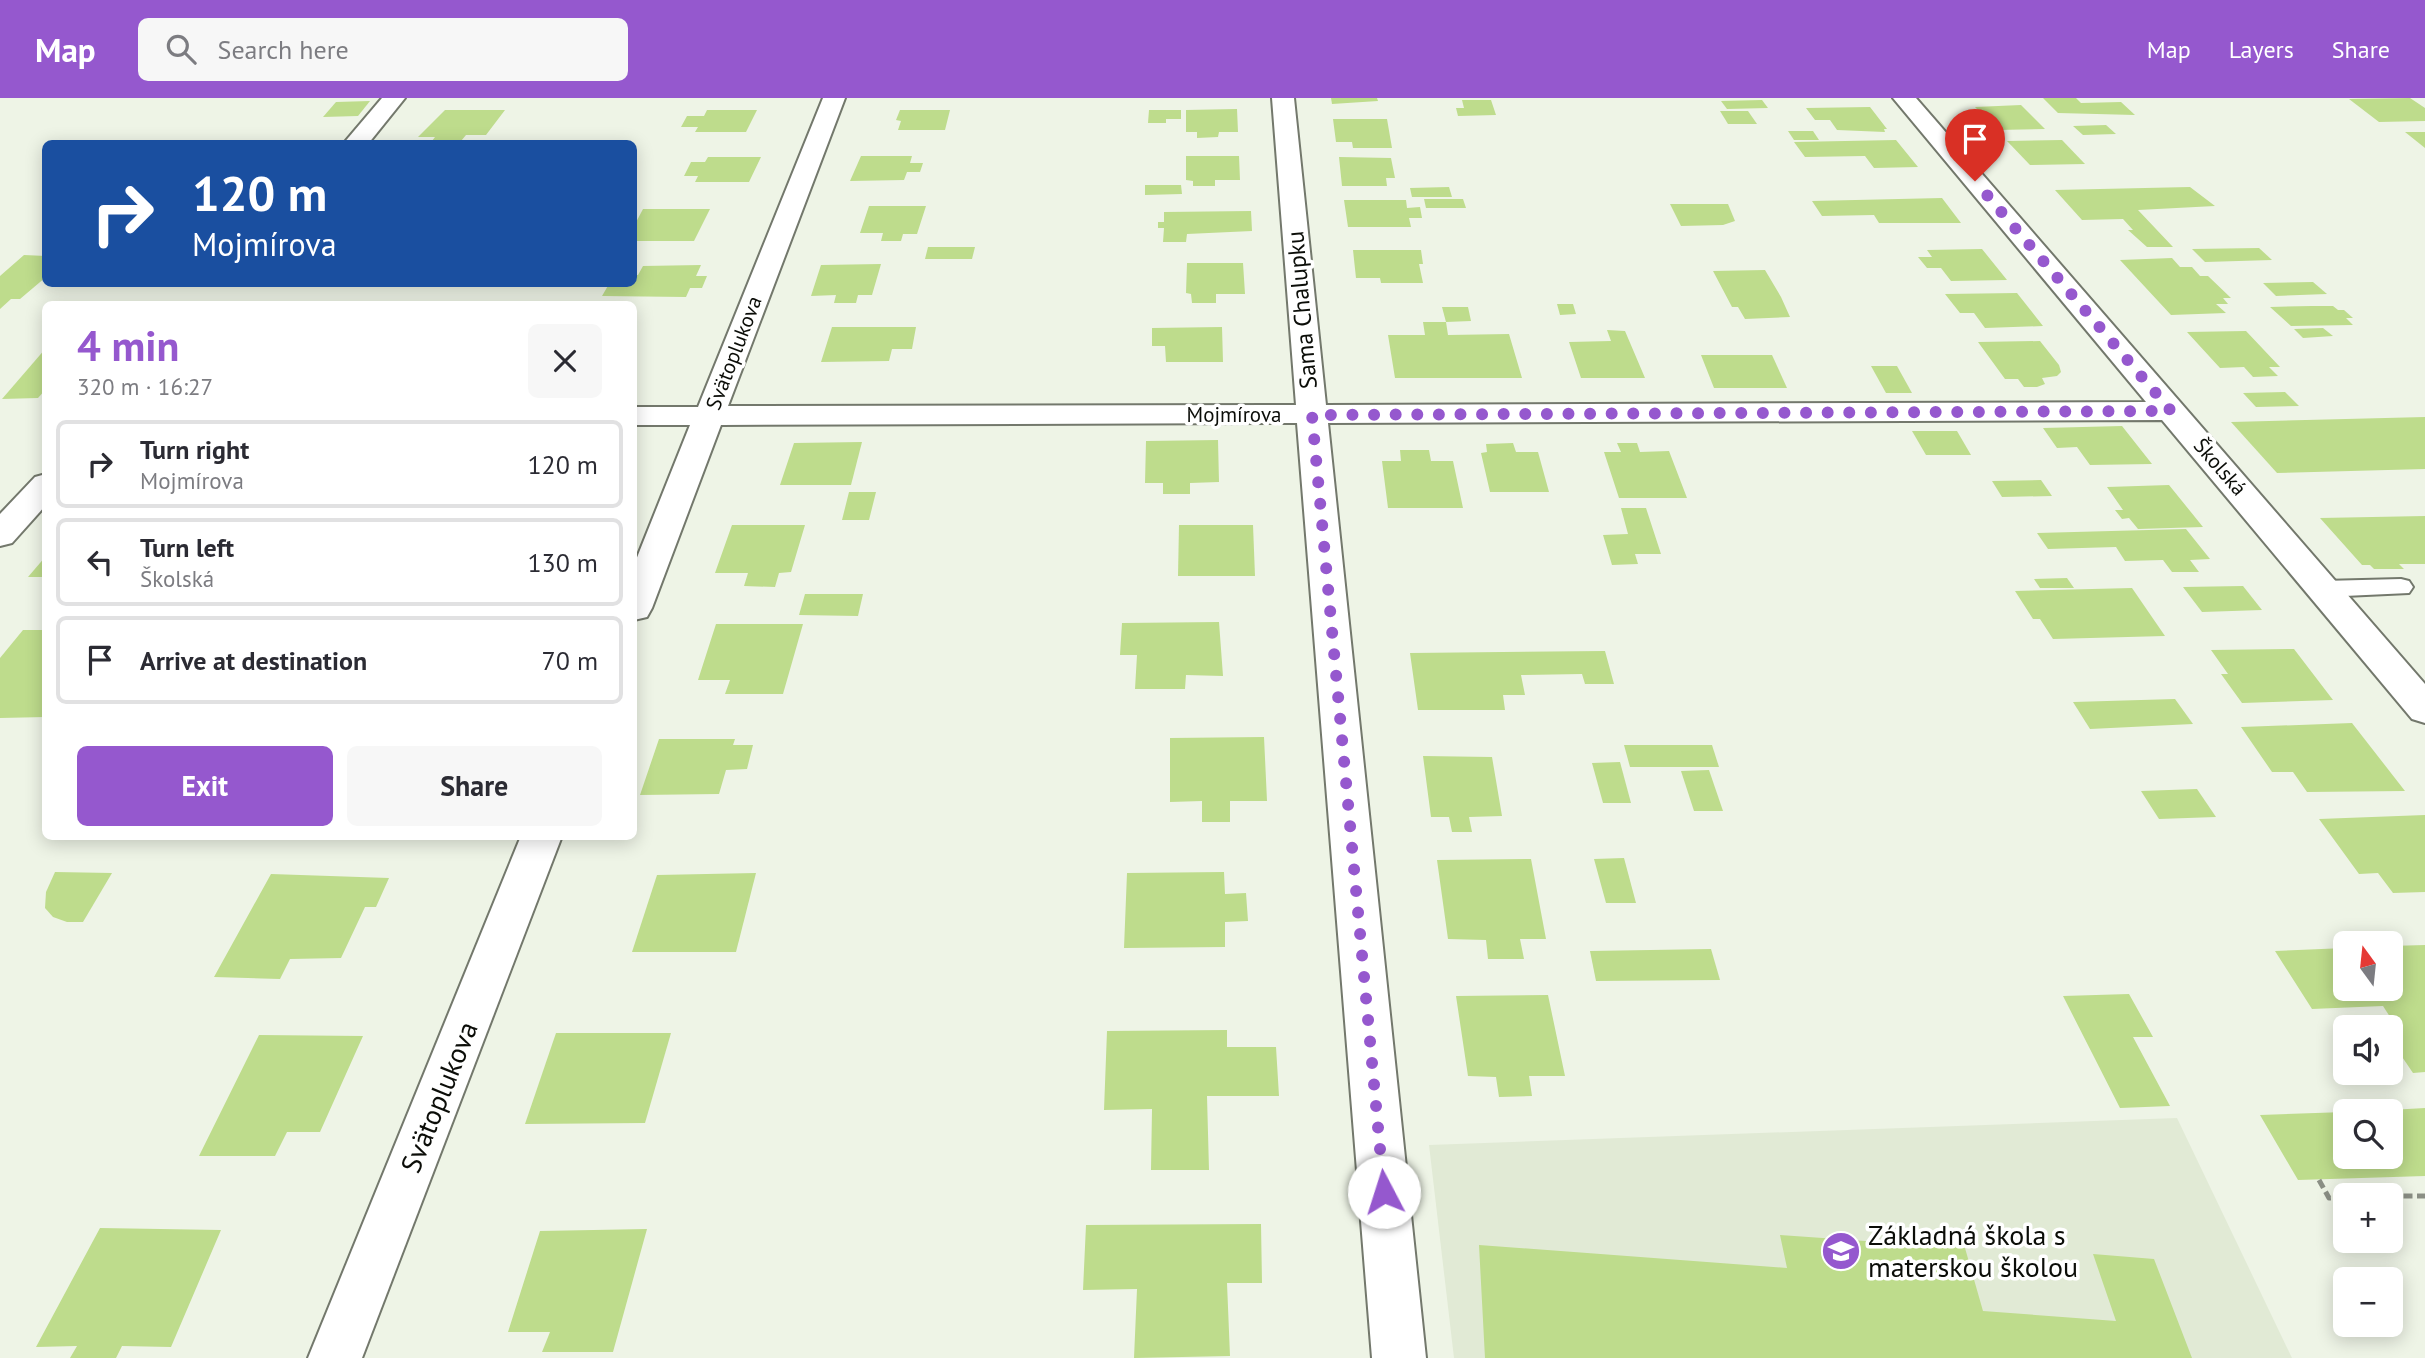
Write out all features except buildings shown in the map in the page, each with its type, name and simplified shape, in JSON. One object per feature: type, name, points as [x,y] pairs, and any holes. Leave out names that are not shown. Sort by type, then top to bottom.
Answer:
[{"type":"street","points":[[358,140],[394,98]]},
{"type":"street","name":"Svätoplukova","points":[[637,600],[834,98]]},
{"type":"street","name":"Sama Chalupku","points":[[1283,98],[1399,1358]]},
{"type":"street","name":"Školská","points":[[1904,98],[2425,709]]},
{"type":"street","name":"Mojmírova","points":[[637,416],[2171,411]]},
{"type":"street","points":[[0,535],[42,488]]},
{"type":"street","name":"Svätoplukova","points":[[335,1358],[540,840]]},
{"type":"lane","points":[[2323,589],[2401,587]]},
{"type":"path","points":[[2319,1180],[2329,1198],[2333,1198]]},
{"type":"path","points":[[2403,1196],[2424,1197]]},
{"type":"shaded area","name":"Základná škola s materskou školou","points":[[2177,1118],[2292,1358],[1454,1358],[1429,1145]]},
{"type":"place","name":"Základná škola s materskou školou","points":[[1841,1251]]},
{"type":"route","points":[[1384,1192],[1312,415],[2171,411],[1975,181]]}]
